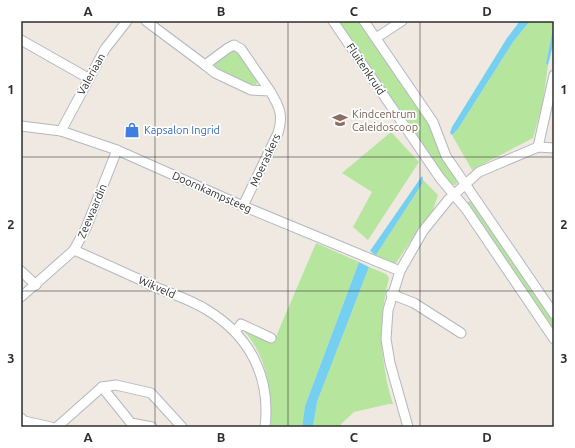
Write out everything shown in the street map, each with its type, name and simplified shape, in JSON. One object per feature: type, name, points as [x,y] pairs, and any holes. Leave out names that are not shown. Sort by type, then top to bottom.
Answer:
[{"type":"street","name":"Valeriaan","points":[[61,131],[88,78],[105,49],[127,21]]},
{"type":"street","points":[[146,21],[216,73],[251,90],[270,91]]},
{"type":"street","name":"Fluitenkruid","points":[[333,21],[453,195],[466,209],[554,339]]},
{"type":"street","points":[[364,21],[433,122],[446,156],[554,314]]},
{"type":"street","points":[[376,38],[402,21]]},
{"type":"street","points":[[21,40],[88,78]]},
{"type":"street","name":"Moeraskers","points":[[205,65],[234,45],[241,49],[278,105],[282,121],[278,133],[243,206]]},
{"type":"street","points":[[538,147],[554,76]]},
{"type":"street","name":"Doornkampsteeg","points":[[21,126],[61,131],[117,150],[243,206],[400,271]]},
{"type":"street","points":[[408,427],[390,363],[386,339],[388,310],[391,294],[400,271],[424,231],[453,195],[479,172],[538,147],[554,148]]},
{"type":"street","name":"Zeewaardin","points":[[21,297],[74,250],[86,228],[117,150]]},
{"type":"street","name":"Wikveld","points":[[74,250],[206,309],[236,331],[252,354],[264,383],[267,409],[265,427]]},
{"type":"street","points":[[21,271],[36,285]]},
{"type":"street","points":[[391,294],[414,303],[461,333]]},
{"type":"street","points":[[236,331],[241,324],[271,338]]},
{"type":"street","points":[[57,427],[102,387],[116,385],[151,393],[182,427]]},
{"type":"street","points":[[102,387],[131,423],[152,427]]},
{"type":"street","points":[[21,418],[24,421],[51,427]]},
{"type":"green space","points":[[338,21],[360,21],[430,123],[458,179],[456,185],[448,184]]},
{"type":"green space","points":[[530,21],[554,21],[546,64],[548,65],[543,102],[533,138],[472,170],[452,135],[458,129],[513,42]]},
{"type":"green space","points":[[233,50],[238,52],[258,80],[256,85],[248,84],[215,67],[215,63]]},
{"type":"green space","points":[[391,132],[419,162],[368,240],[353,227],[372,192],[342,173]]},
{"type":"green space","points":[[422,179],[438,195],[432,213],[396,263],[391,265],[370,256],[373,253],[376,255],[422,184]]},
{"type":"green space","points":[[472,199],[554,319],[554,333],[466,204]]},
{"type":"green space","points":[[316,243],[359,262],[305,406],[302,427],[271,427],[269,385],[266,371],[255,346],[237,324],[275,339]]},
{"type":"green space","points":[[369,267],[386,274],[389,278],[383,310],[382,341],[385,373],[393,404],[354,412],[341,424],[341,427],[313,427],[317,402]]},
{"type":"water","points":[[520,21],[530,21],[513,42],[458,129],[452,135],[450,133],[452,127],[507,38]]},
{"type":"water","points":[[554,22],[554,41],[548,65],[546,64]]},
{"type":"water","points":[[422,176],[422,184],[376,255],[370,251]]},
{"type":"water","points":[[359,262],[369,267],[317,402],[313,427],[302,427],[305,406]]},
{"type":"place","name":"Kindcentrum Caleidoscoop","points":[[340,120]]},
{"type":"place","name":"Kapsalon Ingrid","points":[[132,130]]}]
